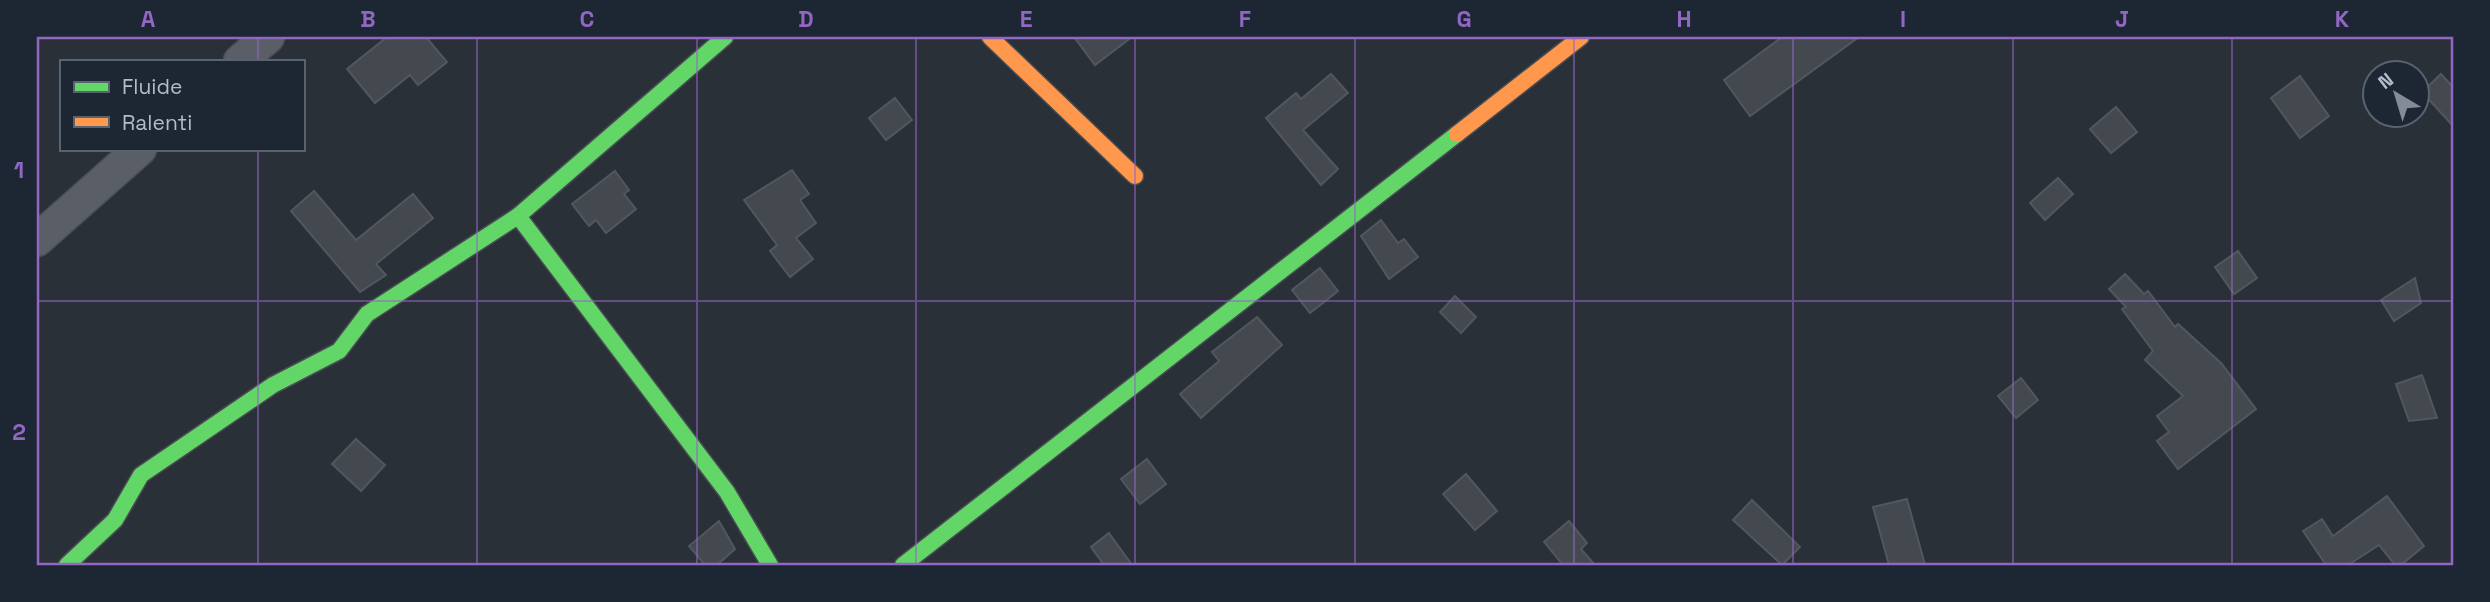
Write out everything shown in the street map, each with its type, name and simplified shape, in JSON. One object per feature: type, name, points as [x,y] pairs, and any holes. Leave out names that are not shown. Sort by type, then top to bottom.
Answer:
[{"type":"street","points":[[241,60],[268,37]]},
{"type":"street","points":[[67,565],[115,520],[141,475],[273,385],[339,351],[367,314],[518,216],[725,37]]},
{"type":"street","points":[[990,37],[1135,176]]},
{"type":"street","points":[[902,565],[1581,37]]},
{"type":"street","points":[[37,240],[140,150]]},
{"type":"street","points":[[518,216],[727,492],[770,565]]},
{"type":"building","points":[[387,37],[426,37],[447,62],[418,85],[410,75],[375,103],[347,69]]},
{"type":"building","points":[[1074,37],[1132,37],[1095,65]]},
{"type":"building","points":[[1782,37],[1859,37],[1750,116],[1724,80]]},
{"type":"building","points":[[1331,74],[1348,93],[1303,130],[1338,169],[1321,185],[1266,118],[1296,93],[1301,99]]},
{"type":"building","points":[[2441,74],[2453,87],[2453,126],[2430,101],[2430,84]]},
{"type":"building","points":[[2300,76],[2329,116],[2300,138],[2271,98]]},
{"type":"building","points":[[895,98],[912,120],[886,140],[869,118]]},
{"type":"building","points":[[2116,107],[2137,132],[2111,153],[2090,129]]},
{"type":"building","points":[[792,170],[809,194],[800,200],[816,223],[796,238],[813,259],[790,277],[770,251],[777,245],[744,200]]},
{"type":"building","points":[[615,171],[629,190],[624,194],[636,209],[606,233],[596,220],[589,226],[572,204]]},
{"type":"building","points":[[2058,178],[2073,194],[2045,220],[2030,203]]},
{"type":"building","points":[[314,191],[356,240],[413,194],[433,218],[376,264],[386,275],[360,292],[291,211]]},
{"type":"building","points":[[1381,220],[1398,243],[1404,239],[1418,257],[1389,279],[1361,236]]},
{"type":"building","points":[[2238,251],[2257,278],[2234,294],[2215,267]]},
{"type":"building","points":[[1320,268],[1338,291],[1310,313],[1292,290]]},
{"type":"building","points":[[2125,274],[2144,294],[2148,291],[2175,327],[2178,324],[2221,363],[2256,409],[2178,469],[2157,441],[2169,432],[2157,416],[2183,396],[2145,360],[2153,351],[2122,309],[2126,307],[2109,289]]},
{"type":"building","points":[[2415,278],[2421,303],[2394,321],[2381,300]]},
{"type":"building","points":[[1455,296],[1476,317],[1461,333],[1440,312]]},
{"type":"building","points":[[1257,317],[1282,345],[1201,418],[1180,394],[1219,361],[1212,352]]},
{"type":"building","points":[[2422,375],[2437,418],[2409,421],[2396,384]]},
{"type":"building","points":[[2021,378],[2038,400],[2016,418],[1998,396]]},
{"type":"building","points":[[356,439],[385,465],[361,491],[332,464]]},
{"type":"building","points":[[1147,459],[1166,484],[1140,504],[1121,479]]},
{"type":"building","points":[[1466,474],[1497,511],[1475,530],[1443,494]]},
{"type":"building","points":[[2387,496],[2424,546],[2401,565],[2395,565],[2379,545],[2348,565],[2326,565],[2303,531],[2322,519],[2333,536]]},
{"type":"building","points":[[1907,499],[1925,565],[1889,565],[1873,507]]},
{"type":"building","points":[[1752,500],[1800,547],[1782,565],[1733,520]]},
{"type":"building","points":[[719,521],[735,549],[717,565],[705,565],[689,546]]},
{"type":"building","points":[[1569,521],[1587,543],[1581,549],[1595,565],[1563,565],[1544,542]]},
{"type":"building","points":[[1109,533],[1132,565],[1104,565],[1091,547]]},
{"type":"traffic: fast","points":[[67,565],[115,520],[141,475],[273,385],[339,351],[367,314],[518,216],[725,37]]},
{"type":"traffic: fast","points":[[903,565],[1457,134]]},
{"type":"traffic: fast","points":[[518,216],[727,492],[770,565]]},
{"type":"traffic: slow","points":[[990,37],[1135,176]]},
{"type":"traffic: slow","points":[[1457,134],[1581,37]]}]
